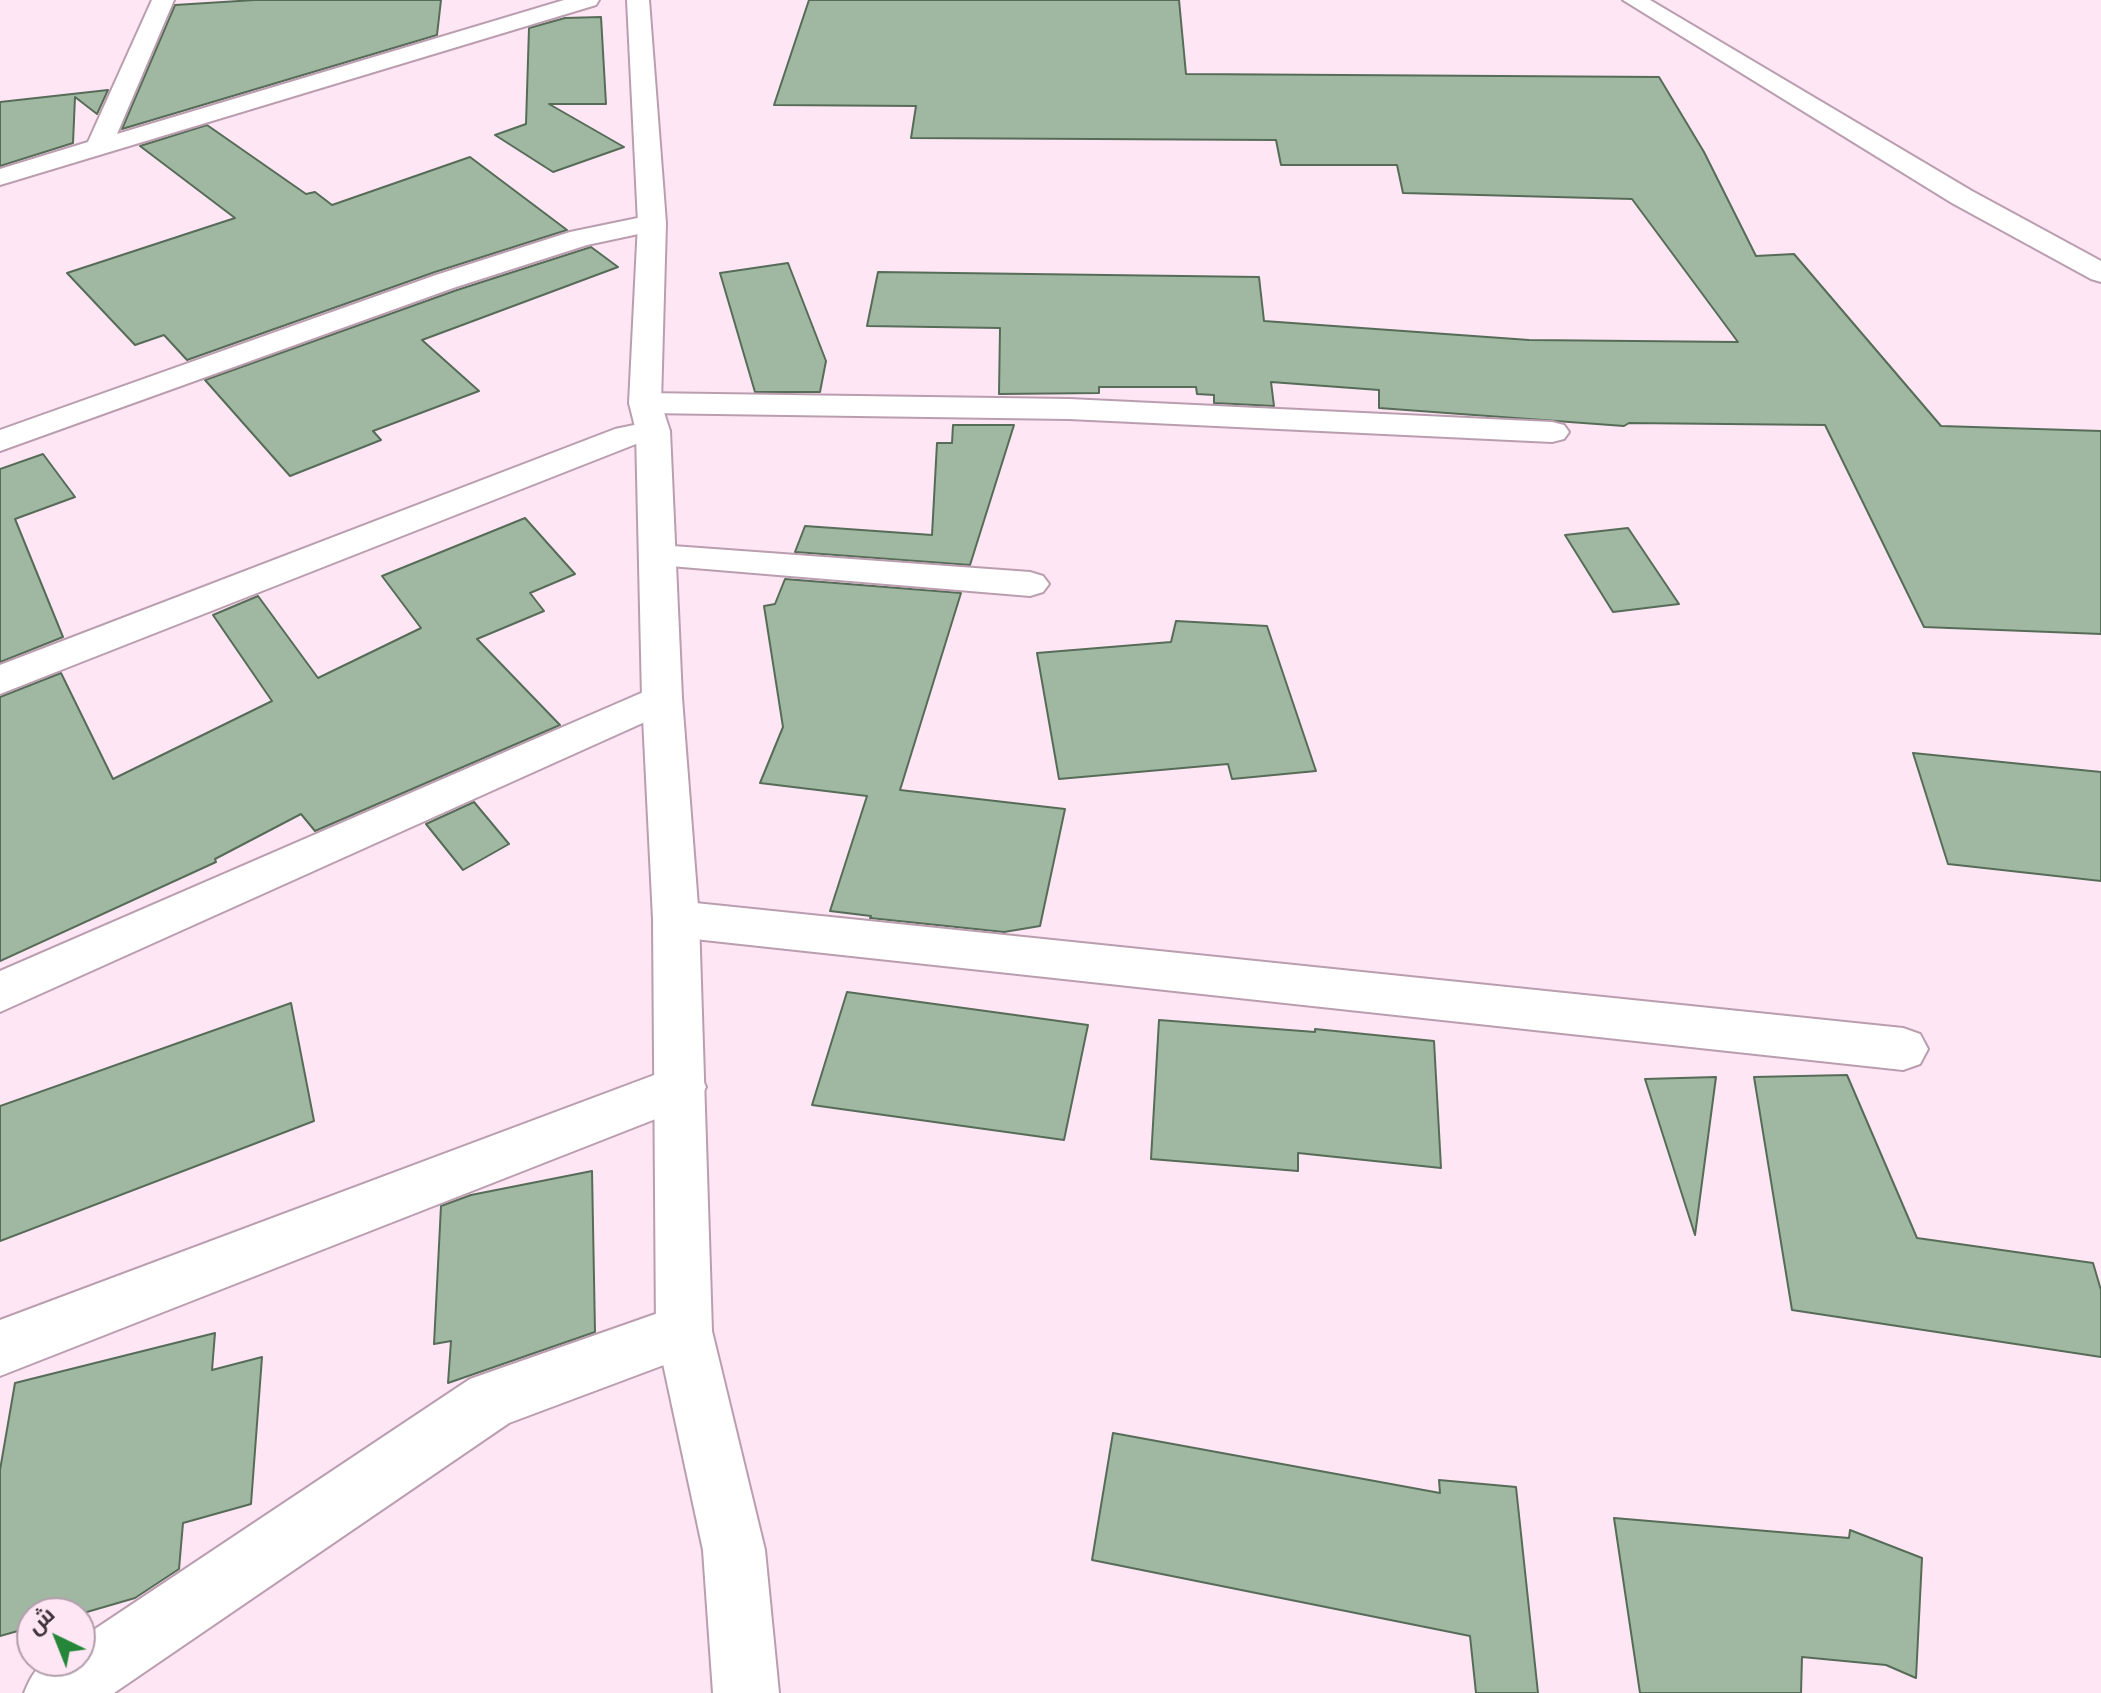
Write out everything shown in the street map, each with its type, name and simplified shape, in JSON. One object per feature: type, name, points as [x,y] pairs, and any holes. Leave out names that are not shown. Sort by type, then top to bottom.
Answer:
[{"type":"street","points":[[98,148],[163,0]]},
{"type":"street","points":[[0,177],[588,0]]},
{"type":"street","points":[[638,0],[652,223],[649,417],[659,556],[662,698],[676,919],[684,1331],[734,1550],[746,1693]]},
{"type":"street","points":[[1634,0],[1962,197],[2101,273]]},
{"type":"street","points":[[0,441],[446,281],[580,238],[652,223]]},
{"type":"street","points":[[0,680],[627,436],[649,417],[1069,409],[1552,432]]},
{"type":"street","points":[[659,556],[1030,584]]},
{"type":"street","points":[[0,992],[662,698]]},
{"type":"street","points":[[676,919],[1903,1049]]},
{"type":"street","points":[[0,1348],[681,1087]]},
{"type":"street","points":[[57,1693],[491,1400],[684,1331]]},
{"type":"building","points":[[255,0],[441,0],[437,35],[122,129],[175,5]]},
{"type":"building","points":[[809,0],[1179,0],[1186,74],[1659,77],[1704,152],[1756,256],[1794,254],[1941,426],[2101,431],[2101,634],[1924,627],[1825,425],[1629,423],[1624,426],[1379,408],[1379,390],[1271,382],[1274,406],[1214,403],[1214,395],[1197,394],[1196,387],[1099,387],[1099,393],[999,394],[1000,328],[867,326],[878,272],[1259,277],[1264,321],[1529,340],[1738,342],[1632,199],[1403,193],[1397,165],[1281,165],[1276,140],[911,138],[916,106],[774,105]]},
{"type":"building","points":[[601,17],[606,104],[549,104],[624,147],[553,172],[495,135],[526,124],[529,28],[565,18]]},
{"type":"building","points":[[108,90],[97,114],[75,97],[73,143],[0,166],[0,102]]},
{"type":"building","points":[[207,125],[306,194],[315,192],[332,205],[470,157],[567,230],[435,272],[187,360],[164,335],[135,345],[67,273],[235,218],[140,146]]},
{"type":"building","points":[[591,247],[618,267],[422,340],[479,391],[373,431],[381,440],[290,476],[205,380],[457,290]]},
{"type":"building","points":[[788,263],[826,361],[820,392],[755,392],[720,273]]},
{"type":"building","points":[[953,425],[1014,425],[970,565],[795,552],[805,526],[932,535],[937,443],[952,443]]},
{"type":"building","points":[[43,454],[75,497],[15,519],[63,637],[0,662],[0,469]]},
{"type":"building","points":[[525,518],[575,574],[530,593],[544,611],[477,639],[560,725],[315,831],[301,814],[215,859],[216,862],[0,961],[0,697],[61,673],[113,779],[272,701],[213,615],[258,596],[318,678],[421,628],[382,576]]},
{"type":"building","points":[[1628,528],[1679,604],[1613,612],[1565,535]]},
{"type":"building","points":[[785,579],[961,593],[900,790],[1065,809],[1040,926],[1004,932],[830,911],[867,796],[760,783],[783,727],[764,606],[775,604]]},
{"type":"building","points":[[1176,621],[1267,626],[1316,771],[1232,779],[1228,764],[1059,779],[1037,653],[1171,642]]},
{"type":"building","points":[[1913,753],[2101,772],[2101,881],[1948,864]]},
{"type":"building","points":[[474,802],[509,844],[463,870],[426,824]]},
{"type":"building","points":[[847,992],[1088,1025],[1064,1140],[812,1105]]},
{"type":"building","points":[[291,1003],[314,1121],[0,1241],[0,1106]]},
{"type":"building","points":[[1159,1020],[1315,1032],[1315,1029],[1434,1041],[1441,1168],[1298,1153],[1298,1171],[1151,1159]]},
{"type":"building","points":[[1847,1075],[1917,1238],[2093,1263],[2101,1290],[2101,1357],[1792,1310],[1754,1077]]},
{"type":"building","points":[[1716,1077],[1695,1235],[1645,1079]]},
{"type":"building","points":[[592,1171],[595,1332],[448,1383],[451,1341],[434,1344],[441,1206],[471,1195]]},
{"type":"building","points":[[215,1333],[212,1370],[262,1357],[251,1504],[183,1523],[179,1569],[135,1598],[96,1609],[96,1597],[16,1597],[16,1632],[0,1636],[0,1470],[15,1383]]},
{"type":"building","points":[[1113,1433],[1440,1493],[1439,1480],[1516,1487],[1538,1693],[1476,1693],[1470,1636],[1092,1560]]},
{"type":"building","points":[[1614,1518],[1849,1538],[1850,1530],[1922,1558],[1916,1678],[1886,1665],[1802,1657],[1801,1693],[1640,1693]]}]
